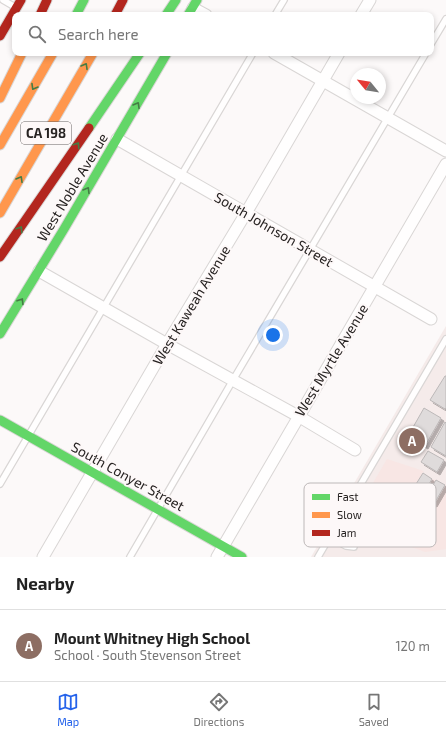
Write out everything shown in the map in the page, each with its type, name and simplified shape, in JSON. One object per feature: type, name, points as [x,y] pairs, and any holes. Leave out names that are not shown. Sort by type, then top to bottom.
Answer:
[{"type":"main road","points":[[41,12],[47,0]]},
{"type":"main road","points":[[78,12],[84,0]]},
{"type":"main road","points":[[116,12],[123,0]]},
{"type":"main road","points":[[168,12],[176,0]]},
{"type":"main road","points":[[0,36],[12,16]]},
{"type":"main road","points":[[0,98],[21,56]]},
{"type":"main road","name":"CA 198","points":[[0,145],[52,56]]},
{"type":"main road","name":"CA 198","points":[[0,213],[90,56]]},
{"type":"main road","points":[[0,257],[138,56]]},
{"type":"main road","name":"West Noble Avenue","points":[[0,334],[39,271],[165,56]]},
{"type":"main road","name":"South Conyer Street","points":[[0,420],[242,557]]},
{"type":"street","points":[[363,12],[370,0]]},
{"type":"street","points":[[279,56],[446,151]]},
{"type":"street","name":"West Kaweah Avenue","points":[[43,557],[337,56]]},
{"type":"street","name":"South Johnson Street","points":[[117,139],[431,319]]},
{"type":"street","name":"West Myrtle Avenue","points":[[217,557],[446,164]]},
{"type":"street","points":[[39,271],[356,450]]},
{"type":"lane","points":[[3,0],[19,4]]},
{"type":"lane","points":[[277,12],[284,0]]},
{"type":"lane","points":[[434,39],[446,19]]},
{"type":"lane","points":[[0,484],[251,56]]},
{"type":"lane","points":[[130,557],[232,380],[424,56]]},
{"type":"lane","points":[[362,483],[446,339]]},
{"type":"lane","points":[[318,557],[324,547]]},
{"type":"shaded area","points":[[446,326],[446,557],[311,557],[317,547],[436,547],[436,483],[354,483]]},
{"type":"shaded area","points":[[387,459],[424,471],[417,483],[373,483]]},
{"type":"shaded area","points":[[432,479],[436,480],[434,483],[429,483]]},
{"type":"shaded area","points":[[446,484],[446,549],[425,552],[411,547],[436,547],[436,501]]},
{"type":"building","points":[[445,376],[446,408],[445,409],[430,400]]},
{"type":"building","points":[[424,408],[441,418],[425,446],[408,436]]},
{"type":"building","points":[[445,422],[446,423],[446,456],[431,447]]},
{"type":"building","points":[[428,451],[444,460],[437,472],[421,462]]},
{"type":"building","points":[[423,473],[432,479],[430,483],[417,483]]},
{"type":"building","points":[[436,480],[445,485],[436,501],[436,483],[434,483]]},
{"type":"traffic: fast","points":[[78,12],[84,0]]},
{"type":"traffic: fast","points":[[168,12],[176,0]]},
{"type":"traffic: fast","points":[[190,12],[197,0]]},
{"type":"traffic: fast","points":[[89,128],[138,56]]},
{"type":"traffic: fast","points":[[0,334],[64,229],[165,56]]},
{"type":"traffic: fast","points":[[0,420],[242,557]]},
{"type":"traffic: slow","points":[[0,98],[21,56]]},
{"type":"traffic: slow","points":[[0,145],[51,56]]},
{"type":"traffic: slow","points":[[0,213],[91,56]]},
{"type":"traffic: jam","points":[[14,12],[21,0]]},
{"type":"traffic: jam","points":[[41,12],[47,0]]},
{"type":"traffic: jam","points":[[117,12],[123,0]]},
{"type":"traffic: jam","points":[[0,36],[12,15]]},
{"type":"traffic: jam","points":[[0,257],[89,128]]},
{"type":"place","name":"Mount Whitney High School","points":[[412,441]]}]
